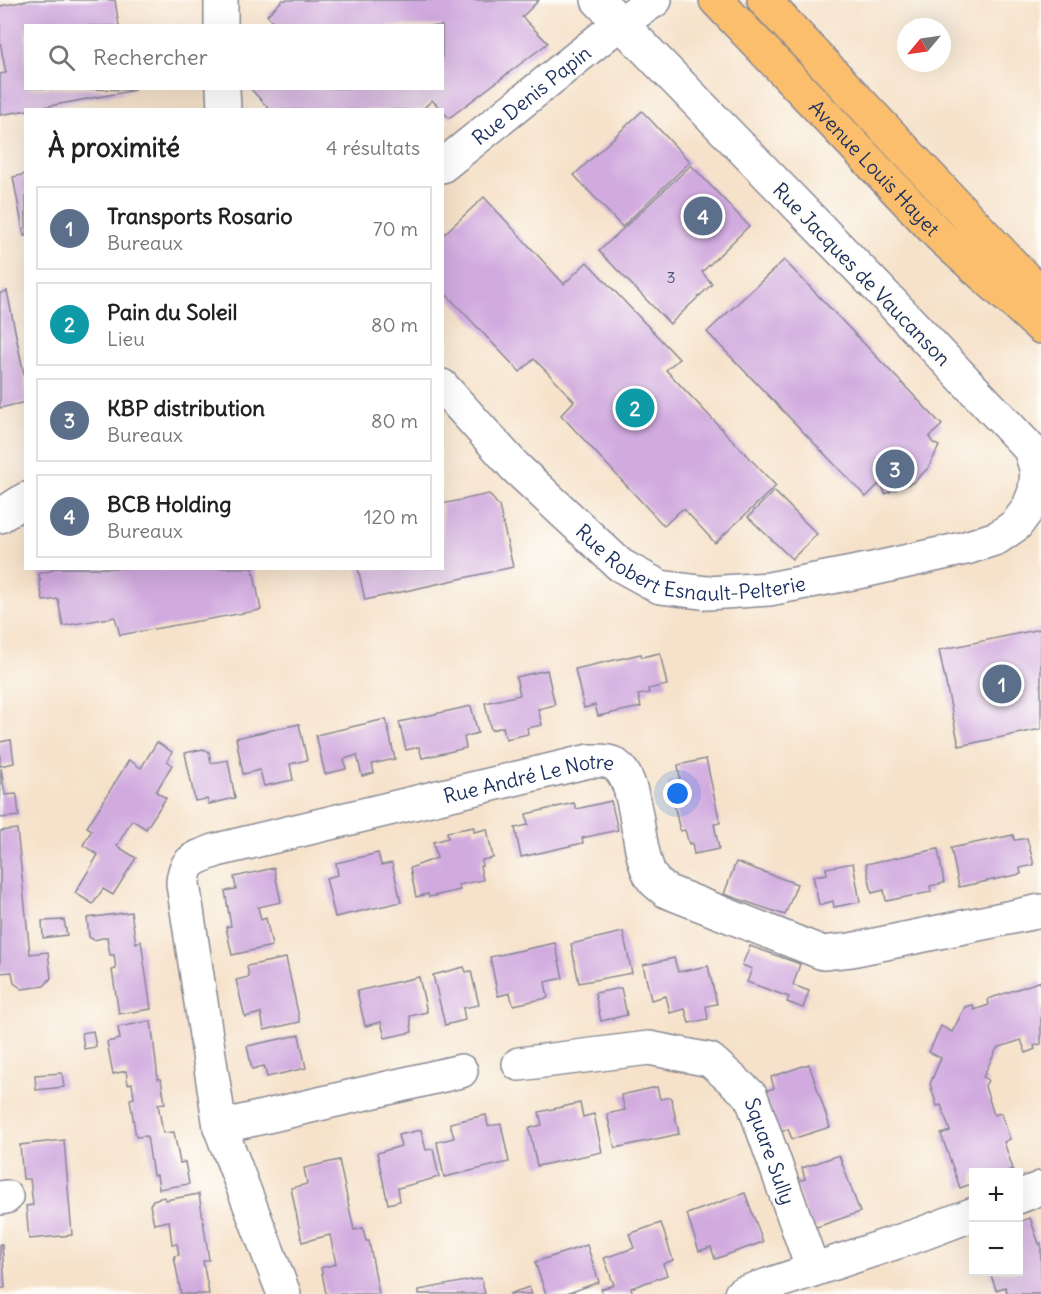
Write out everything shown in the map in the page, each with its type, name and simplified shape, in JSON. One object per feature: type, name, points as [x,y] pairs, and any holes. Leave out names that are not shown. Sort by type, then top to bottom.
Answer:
[{"type":"main road","name":"Avenue Louis Hayet","points":[[716,0],[941,237],[1041,327]]},
{"type":"main road","name":"Avenue Louis Hayet","points":[[764,0],[1041,295]]},
{"type":"street","points":[[221,0],[221,24]]},
{"type":"street","name":"Rue Denis Papin","points":[[444,164],[609,12],[655,0]]},
{"type":"street","name":"Rue Jacques de Vaucanson","points":[[609,12],[876,286],[1030,449],[1037,471],[1032,500],[1016,525],[997,538]]},
{"type":"street","points":[[223,90],[224,108]]},
{"type":"street","name":"Rue Robert Esnault-Pelterie","points":[[444,388],[515,467],[620,565],[660,587],[708,593],[769,589],[868,570],[966,548],[997,538]]},
{"type":"street","points":[[0,516],[24,500]]},
{"type":"street","name":"Rue André Le Notre","points":[[284,1294],[220,1127],[183,884],[183,872],[190,860],[217,850],[589,761],[610,762],[622,769],[629,783],[644,859],[652,879],[666,891],[823,953],[851,950],[1041,911]]},
{"type":"street","name":"Square Sully","points":[[519,1064],[649,1048],[710,1060],[751,1096],[813,1270]]},
{"type":"street","points":[[220,1127],[461,1071]]},
{"type":"street","points":[[1023,1195],[1041,1188]]},
{"type":"street","points":[[741,1294],[969,1216]]},
{"type":"building","points":[[31,0],[115,0],[119,24],[24,24],[24,90],[136,90],[38,108],[24,108],[24,111],[0,115],[0,74],[6,73],[0,42],[0,6]]},
{"type":"building","points":[[283,0],[539,0],[522,17],[548,43],[449,118],[444,113],[444,108],[440,108],[432,100],[424,108],[268,108],[252,90],[444,90],[444,24],[275,24],[267,15]]},
{"type":"building","points":[[642,111],[690,162],[622,227],[574,175]]},
{"type":"building","points":[[691,165],[749,226],[702,272],[712,284],[670,324],[599,251]]},
{"type":"building","points":[[24,174],[24,236],[13,177]]},
{"type":"building","points":[[484,197],[564,284],[587,262],[679,359],[666,370],[776,486],[715,543],[684,509],[664,526],[561,415],[574,401],[547,372],[534,359],[520,372],[444,292],[444,234]]},
{"type":"building","points":[[784,260],[942,425],[929,437],[939,446],[929,467],[914,482],[885,494],[879,484],[866,497],[707,332]]},
{"type":"building","points":[[7,291],[24,375],[24,402],[0,408],[0,293]]},
{"type":"building","points":[[774,491],[817,534],[792,559],[748,517]]},
{"type":"building","points":[[489,494],[499,506],[513,567],[365,600],[358,570],[444,570],[444,504]]},
{"type":"building","points":[[53,570],[253,570],[261,610],[120,635],[115,617],[63,626],[58,599],[43,601],[39,580],[41,580],[38,574]]},
{"type":"building","points":[[1041,629],[1041,729],[959,746],[939,650]]},
{"type":"building","points":[[660,653],[667,685],[648,689],[649,693],[638,695],[641,707],[598,716],[595,705],[584,708],[575,669],[641,654],[642,657]]},
{"type":"building","points":[[547,670],[555,705],[538,709],[542,725],[527,728],[528,734],[506,739],[503,727],[491,730],[485,703],[520,695],[516,677]]},
{"type":"building","points":[[471,706],[478,733],[464,737],[466,748],[422,758],[419,747],[406,750],[399,722]]},
{"type":"building","points":[[386,719],[395,759],[372,764],[374,773],[362,776],[357,755],[344,759],[346,769],[325,774],[316,735]]},
{"type":"building","points":[[299,724],[307,760],[290,764],[293,780],[264,786],[260,770],[243,774],[236,738]]},
{"type":"building","points":[[11,740],[14,763],[0,766],[0,742]]},
{"type":"building","points":[[157,742],[172,752],[167,761],[172,765],[156,792],[166,798],[146,829],[132,820],[117,846],[136,858],[113,895],[103,889],[93,904],[75,893],[98,855],[83,845],[92,830],[87,827],[129,760],[141,768]]},
{"type":"building","points":[[203,749],[209,752],[211,763],[228,760],[235,798],[209,804],[207,799],[195,801],[185,753]]},
{"type":"building","points":[[706,759],[720,823],[714,824],[719,849],[694,854],[692,843],[689,844],[685,830],[680,831],[669,782],[680,779],[678,765]]},
{"type":"building","points":[[1,768],[5,795],[16,794],[19,816],[0,818]]},
{"type":"building","points":[[611,801],[618,830],[582,838],[583,843],[521,857],[515,828],[528,825],[526,814],[574,803],[576,809]]},
{"type":"building","points":[[474,827],[474,832],[487,829],[493,858],[482,860],[482,866],[480,866],[483,880],[458,885],[460,890],[429,897],[428,894],[416,897],[410,868],[437,858],[433,842],[448,838],[447,832]]},
{"type":"building","points":[[17,829],[30,954],[48,952],[51,978],[44,986],[22,989],[14,983],[12,972],[0,973],[0,831]]},
{"type":"building","points":[[1013,835],[1014,840],[1027,838],[1034,865],[1020,868],[1021,874],[959,887],[951,848]]},
{"type":"building","points":[[938,849],[944,883],[930,886],[931,892],[886,901],[884,890],[872,893],[866,864]]},
{"type":"building","points":[[378,853],[381,865],[392,863],[401,902],[335,917],[326,878],[338,875],[336,863]]},
{"type":"building","points":[[736,862],[797,884],[785,915],[724,894]]},
{"type":"building","points":[[853,863],[860,902],[834,907],[833,901],[819,905],[813,876],[827,874],[826,868]]},
{"type":"building","points":[[274,868],[281,902],[258,907],[261,920],[266,918],[272,946],[232,955],[226,927],[231,926],[225,891],[236,889],[234,877]]},
{"type":"building","points":[[131,912],[136,943],[141,941],[151,1009],[119,1014],[112,970],[116,969],[114,955],[110,955],[107,937],[94,940],[89,937],[87,918]]},
{"type":"building","points":[[64,920],[67,935],[43,938],[42,921]]},
{"type":"building","points":[[623,932],[632,973],[579,983],[571,944]]},
{"type":"building","points":[[555,943],[563,978],[545,982],[548,998],[513,1005],[510,993],[498,996],[490,957]]},
{"type":"building","points":[[750,946],[800,964],[793,985],[809,991],[803,1008],[787,1002],[789,997],[747,982],[752,969],[742,965]]},
{"type":"building","points":[[286,958],[300,1022],[264,1030],[261,1013],[245,1017],[236,980],[249,977],[247,966]]},
{"type":"building","points":[[674,958],[678,972],[708,966],[717,1004],[706,1006],[708,1019],[689,1023],[685,1009],[670,1013],[666,996],[651,1000],[643,965]]},
{"type":"building","points":[[464,967],[466,972],[471,971],[479,1005],[463,1008],[465,1020],[445,1025],[433,975]]},
{"type":"building","points":[[419,977],[427,1012],[410,1016],[412,1032],[385,1038],[381,1022],[365,1026],[357,991]]},
{"type":"building","points":[[1041,981],[1041,1044],[1034,1046],[1035,1049],[1026,1053],[1021,1040],[997,1048],[983,1077],[988,1080],[985,1086],[994,1115],[1001,1113],[1010,1139],[1004,1142],[1013,1168],[969,1168],[969,1185],[960,1188],[941,1134],[950,1131],[941,1105],[937,1106],[930,1084],[941,1058],[929,1052],[941,1026],[952,1032],[965,1007],[973,1005],[974,1010],[989,1005],[988,999]]},
{"type":"building","points":[[621,988],[627,1015],[601,1021],[595,993]]},
{"type":"building","points":[[151,1021],[158,1079],[161,1079],[165,1103],[158,1104],[163,1133],[174,1132],[180,1163],[185,1162],[189,1184],[159,1189],[157,1175],[153,1175],[147,1136],[136,1137],[130,1099],[134,1098],[132,1083],[128,1084],[126,1071],[113,1074],[107,1042],[120,1039],[118,1027]]},
{"type":"building","points":[[93,1031],[96,1047],[84,1049],[82,1033]]},
{"type":"building","points":[[299,1035],[306,1068],[267,1077],[264,1066],[252,1069],[247,1046]]},
{"type":"building","points":[[809,1064],[830,1127],[792,1139],[788,1129],[778,1133],[763,1092],[774,1088],[771,1077]]},
{"type":"building","points":[[62,1073],[64,1087],[36,1090],[35,1075]]},
{"type":"building","points":[[657,1087],[660,1099],[671,1097],[679,1134],[615,1148],[607,1114],[625,1110],[621,1095]]},
{"type":"building","points":[[580,1103],[583,1117],[594,1114],[602,1152],[537,1166],[529,1128],[542,1125],[539,1112]]},
{"type":"building","points":[[486,1115],[488,1126],[501,1124],[509,1162],[444,1177],[437,1142],[454,1138],[450,1123]]},
{"type":"building","points":[[421,1130],[426,1150],[433,1149],[439,1177],[398,1188],[400,1201],[388,1204],[377,1153],[401,1146],[398,1135]]},
{"type":"building","points":[[64,1140],[72,1235],[29,1239],[26,1206],[33,1205],[30,1179],[23,1179],[20,1145]]},
{"type":"building","points":[[839,1155],[860,1212],[811,1229],[795,1182],[805,1179],[802,1168]]},
{"type":"building","points":[[339,1160],[354,1230],[363,1228],[366,1241],[369,1241],[379,1294],[326,1294],[321,1268],[336,1264],[330,1235],[302,1242],[291,1188],[307,1184],[304,1168]]},
{"type":"building","points":[[745,1193],[763,1242],[715,1259],[711,1247],[699,1251],[687,1214]]},
{"type":"building","points":[[199,1194],[209,1260],[203,1261],[209,1294],[181,1294],[174,1256],[179,1255],[177,1244],[172,1244],[169,1221],[154,1224],[150,1205],[153,1200],[164,1197],[166,1200]]},
{"type":"building","points":[[1030,1218],[1039,1244],[1041,1243],[1041,1294],[1008,1294],[1005,1287],[996,1290],[991,1276],[1023,1276],[1023,1220]]},
{"type":"building","points":[[661,1223],[673,1260],[663,1264],[667,1275],[631,1288],[633,1294],[603,1294],[601,1289],[614,1285],[604,1258],[634,1248],[629,1234]]},
{"type":"building","points":[[0,1244],[2,1244],[5,1288],[0,1288]]},
{"type":"building","points":[[587,1245],[599,1282],[566,1294],[546,1294],[535,1262]]},
{"type":"building","points":[[481,1278],[485,1294],[419,1294],[419,1290]]},
{"type":"building","points":[[529,1287],[532,1294],[509,1294]]},
{"type":"place","name":"BCB Holding","points":[[703,216]]},
{"type":"place","name":"Pain du Soleil","points":[[635,408]]},
{"type":"place","name":"KBP distribution","points":[[895,469]]},
{"type":"place","name":"Transports Rosario","points":[[1002,684]]}]
